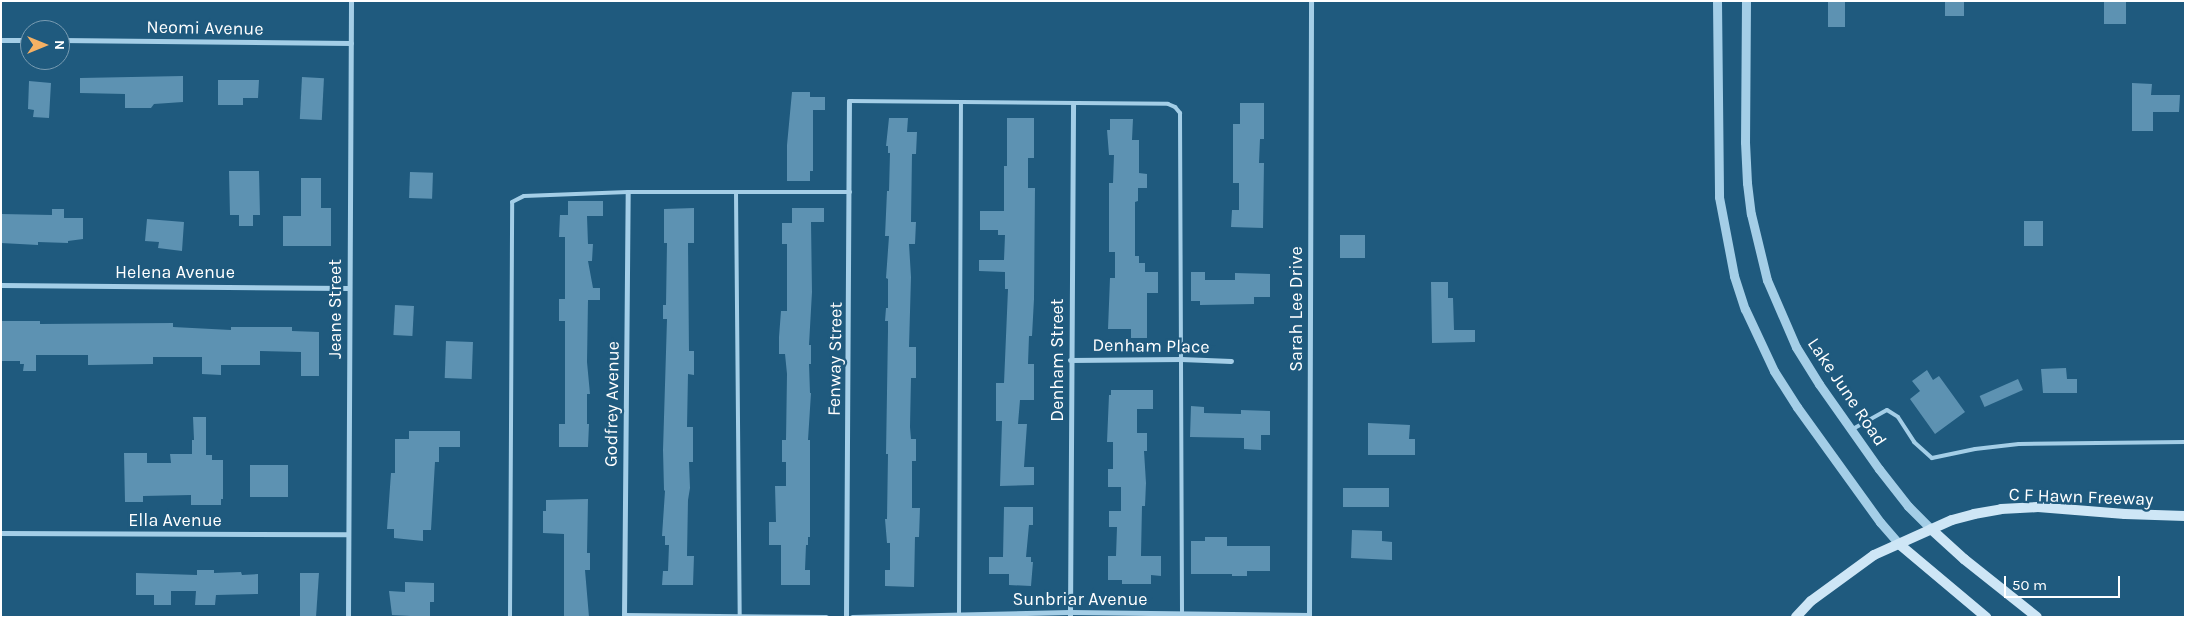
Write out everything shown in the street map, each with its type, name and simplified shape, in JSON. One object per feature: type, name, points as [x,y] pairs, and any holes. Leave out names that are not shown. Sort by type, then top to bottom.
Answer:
[{"type":"main road","name":"C F Hawn Freeway","points":[[1796,617],[1811,602],[1874,555],[1931,529],[1974,514],[2038,507],[2125,514],[2185,516]]},
{"type":"main road","name":"Lake June Road","points":[[1931,529],[1964,559],[2037,617]]},
{"type":"main road","points":[[1899,544],[1986,617]]},
{"type":"street","name":"Jeane Street","points":[[348,617],[348,288],[351,1]]},
{"type":"street","name":"Sarah Lee Drive","points":[[1309,616],[1311,1]]},
{"type":"street","points":[[1717,1],[1718,197],[1730,259],[1744,309],[1774,370],[1798,407],[1880,522],[1899,544]]},
{"type":"street","name":"Lake June Road","points":[[1746,1],[1745,150],[1751,214],[1759,251],[1778,308],[1796,347],[1818,384],[1908,506],[1931,529]]},
{"type":"street","points":[[1,40],[20,40]]},
{"type":"street","name":"Neomi Avenue","points":[[70,40],[351,43]]},
{"type":"street","name":"Fenway Street","points":[[846,617],[850,192],[849,101]]},
{"type":"street","name":"Denham Street","points":[[1070,614],[1072,104]]},
{"type":"street","name":"Godfrey Avenue","points":[[624,616],[628,192]]},
{"type":"street","name":"Helena Avenue","points":[[1,285],[348,288]]},
{"type":"street","name":"Denham Place","points":[[1070,360],[1181,359],[1231,361]]},
{"type":"street","name":"Ella Avenue","points":[[1,533],[348,534]]},
{"type":"street","name":"Sunbriar Avenue","points":[[852,617],[1070,614],[1309,616]]},
{"type":"street","points":[[624,616],[826,617]]},
{"type":"lane","points":[[849,101],[1168,104],[1175,107],[1180,113],[1182,614]]},
{"type":"lane","points":[[959,615],[961,102]]},
{"type":"lane","points":[[510,617],[512,202],[524,196],[628,192],[850,192]]},
{"type":"lane","points":[[736,192],[740,616]]},
{"type":"lane","points":[[1852,430],[1887,410],[1898,417],[1914,442],[1932,458],[1975,448],[2018,444],[2185,442]]},
{"type":"building","points":[[1828,1],[1845,1],[1845,27],[1828,27]]},
{"type":"building","points":[[1945,1],[1964,1],[1964,16],[1945,16]]},
{"type":"building","points":[[2104,1],[2126,1],[2126,24],[2104,24]]},
{"type":"building","points":[[183,76],[183,102],[154,104],[151,108],[125,108],[125,94],[80,93],[80,78]]},
{"type":"building","points":[[302,77],[324,78],[322,120],[300,119]]},
{"type":"building","points":[[218,80],[259,80],[258,98],[243,98],[243,105],[218,105]]},
{"type":"building","points":[[29,81],[51,83],[49,118],[33,117],[34,110],[28,109]]},
{"type":"building","points":[[2132,83],[2152,84],[2151,95],[2180,95],[2179,112],[2153,112],[2153,131],[2132,131]]},
{"type":"building","points":[[792,92],[810,92],[810,97],[825,97],[825,110],[813,110],[813,171],[810,171],[810,181],[787,181],[787,145]]},
{"type":"building","points":[[1240,103],[1264,103],[1264,139],[1260,139],[1259,163],[1264,163],[1263,228],[1231,227],[1232,210],[1239,210],[1239,183],[1233,183],[1233,124],[1240,124]]},
{"type":"building","points":[[889,118],[908,118],[907,132],[917,132],[916,154],[912,154],[911,222],[916,222],[915,244],[909,244],[911,277],[909,347],[916,347],[916,378],[911,378],[910,427],[911,439],[916,439],[916,461],[912,461],[912,508],[920,508],[919,537],[915,537],[914,587],[885,586],[885,570],[890,570],[890,543],[887,543],[885,519],[887,519],[888,454],[886,454],[888,321],[885,321],[886,308],[888,308],[888,279],[886,278],[889,236],[885,236],[887,191],[889,191],[890,153],[888,153],[888,146],[886,146]]},
{"type":"building","points":[[1007,118],[1034,118],[1034,158],[1028,158],[1028,188],[1035,188],[1034,299],[1032,336],[1029,336],[1028,364],[1034,364],[1034,400],[1020,400],[1018,424],[1027,424],[1024,467],[1034,467],[1034,485],[1000,486],[1002,421],[996,421],[996,383],[1004,383],[1008,289],[1005,289],[1005,272],[979,271],[979,260],[1004,260],[1005,235],[998,235],[998,230],[980,230],[980,211],[1004,211],[1004,166],[1007,166]]},
{"type":"building","points":[[1110,119],[1133,119],[1132,140],[1139,140],[1139,173],[1147,174],[1147,188],[1138,188],[1138,201],[1135,202],[1135,256],[1139,256],[1139,263],[1145,263],[1145,272],[1158,272],[1158,293],[1147,293],[1147,338],[1131,338],[1131,329],[1108,329],[1110,278],[1115,278],[1115,252],[1109,252],[1109,183],[1113,183],[1114,155],[1109,155],[1107,130],[1110,130]]},
{"type":"building","points":[[229,171],[259,171],[260,215],[253,215],[253,226],[239,226],[239,215],[230,215]]},
{"type":"building","points":[[410,172],[433,173],[432,199],[409,198]]},
{"type":"building","points":[[301,178],[321,178],[321,208],[331,208],[331,246],[283,246],[283,216],[301,216]]},
{"type":"building","points":[[568,201],[603,201],[603,216],[587,216],[588,244],[593,244],[592,261],[588,261],[593,288],[600,288],[600,300],[588,300],[587,362],[590,394],[587,394],[588,447],[559,447],[559,424],[565,424],[565,321],[559,321],[559,299],[565,299],[565,237],[559,237],[560,215],[568,215]]},
{"type":"building","points":[[694,208],[694,243],[688,243],[689,351],[694,351],[694,375],[688,374],[687,427],[693,427],[693,462],[689,462],[690,488],[687,556],[694,556],[693,585],[662,585],[663,571],[668,571],[669,545],[665,545],[665,536],[662,536],[665,491],[663,450],[667,319],[663,319],[663,305],[666,305],[667,243],[664,243],[664,209]]},
{"type":"building","points":[[792,208],[824,208],[824,222],[811,222],[812,292],[809,345],[811,345],[811,364],[809,364],[811,393],[808,440],[810,440],[810,537],[808,537],[808,545],[806,545],[805,570],[810,570],[810,585],[781,585],[781,545],[769,545],[769,522],[776,522],[775,486],[786,486],[786,462],[782,462],[782,440],[786,440],[787,374],[785,354],[779,354],[779,337],[781,311],[787,311],[787,244],[782,244],[782,223],[792,223]]},
{"type":"building","points":[[52,209],[64,209],[64,218],[83,218],[83,239],[68,241],[68,243],[38,242],[38,245],[1,243],[1,214],[52,215]]},
{"type":"building","points":[[147,219],[184,222],[182,251],[158,248],[159,242],[145,241]]},
{"type":"building","points":[[2024,221],[2043,221],[2043,246],[2024,246]]},
{"type":"building","points":[[1340,235],[1365,235],[1365,258],[1340,258]]},
{"type":"building","points":[[1191,272],[1205,272],[1205,280],[1235,280],[1235,273],[1270,274],[1270,297],[1254,297],[1254,304],[1200,305],[1200,301],[1191,301]]},
{"type":"building","points":[[1431,282],[1448,282],[1448,298],[1453,298],[1454,330],[1475,330],[1475,342],[1432,343]]},
{"type":"building","points":[[395,305],[414,306],[412,336],[393,335]]},
{"type":"building","points":[[1,321],[40,321],[40,324],[173,323],[173,327],[231,330],[231,327],[292,327],[292,331],[319,332],[319,376],[301,376],[301,352],[260,351],[260,365],[221,365],[221,375],[202,374],[202,357],[153,357],[153,364],[88,365],[88,355],[36,355],[36,371],[23,371],[24,364],[20,364],[20,361],[1,361]]},
{"type":"building","points":[[446,341],[473,342],[472,379],[445,378]]},
{"type":"building","points":[[2066,368],[2067,379],[2077,379],[2077,393],[2043,393],[2041,369]]},
{"type":"building","points":[[1927,370],[1933,380],[1939,376],[1965,412],[1935,434],[1910,399],[1920,391],[1912,381]]},
{"type":"building","points":[[2018,379],[2023,390],[1985,407],[1980,396]]},
{"type":"building","points":[[1111,390],[1153,390],[1153,409],[1137,409],[1137,433],[1147,433],[1147,451],[1144,451],[1146,483],[1145,506],[1142,506],[1141,556],[1161,556],[1161,576],[1151,575],[1151,584],[1122,584],[1122,580],[1108,580],[1108,556],[1116,556],[1117,527],[1109,527],[1109,511],[1121,511],[1121,487],[1108,487],[1108,469],[1113,469],[1113,442],[1107,442],[1109,395],[1111,395]]},
{"type":"building","points":[[1191,406],[1204,407],[1204,413],[1241,414],[1241,410],[1270,411],[1270,435],[1261,435],[1261,450],[1244,449],[1244,438],[1190,437]]},
{"type":"building","points":[[193,417],[206,417],[206,455],[212,455],[212,460],[223,460],[223,499],[221,499],[221,505],[191,505],[191,495],[143,496],[143,502],[125,502],[124,453],[147,453],[147,463],[171,463],[170,454],[192,454],[192,440],[194,440]]},
{"type":"building","points":[[1368,423],[1410,425],[1409,439],[1415,439],[1415,455],[1368,455]]},
{"type":"building","points":[[409,431],[460,431],[460,447],[439,447],[439,462],[435,462],[431,530],[423,530],[423,541],[394,538],[394,529],[387,529],[391,473],[395,473],[395,439],[409,439]]},
{"type":"building","points":[[250,465],[288,465],[288,497],[250,497]]},
{"type":"building","points":[[1343,488],[1389,488],[1389,507],[1343,507]]},
{"type":"building","points":[[588,499],[587,553],[590,553],[590,570],[585,570],[589,617],[564,617],[564,534],[543,533],[543,511],[546,511],[546,500]]},
{"type":"building","points":[[1004,507],[1033,507],[1033,525],[1029,525],[1026,557],[1031,557],[1031,562],[1033,562],[1031,586],[1009,585],[1009,574],[989,574],[989,557],[1003,557]]},
{"type":"building","points":[[1352,530],[1382,531],[1382,541],[1392,542],[1392,560],[1351,558]]},
{"type":"building","points":[[1205,537],[1227,537],[1227,546],[1270,546],[1270,571],[1247,571],[1247,576],[1191,574],[1191,541],[1205,541]]},
{"type":"building","points":[[197,570],[214,570],[214,573],[241,572],[242,575],[258,574],[258,594],[216,595],[215,605],[195,605],[196,591],[171,591],[171,605],[154,605],[154,595],[136,595],[136,573],[197,575]]},
{"type":"building","points":[[300,573],[319,573],[316,617],[300,617]]},
{"type":"building","points":[[405,582],[434,583],[434,602],[430,602],[430,617],[392,615],[389,591],[405,592]]}]
